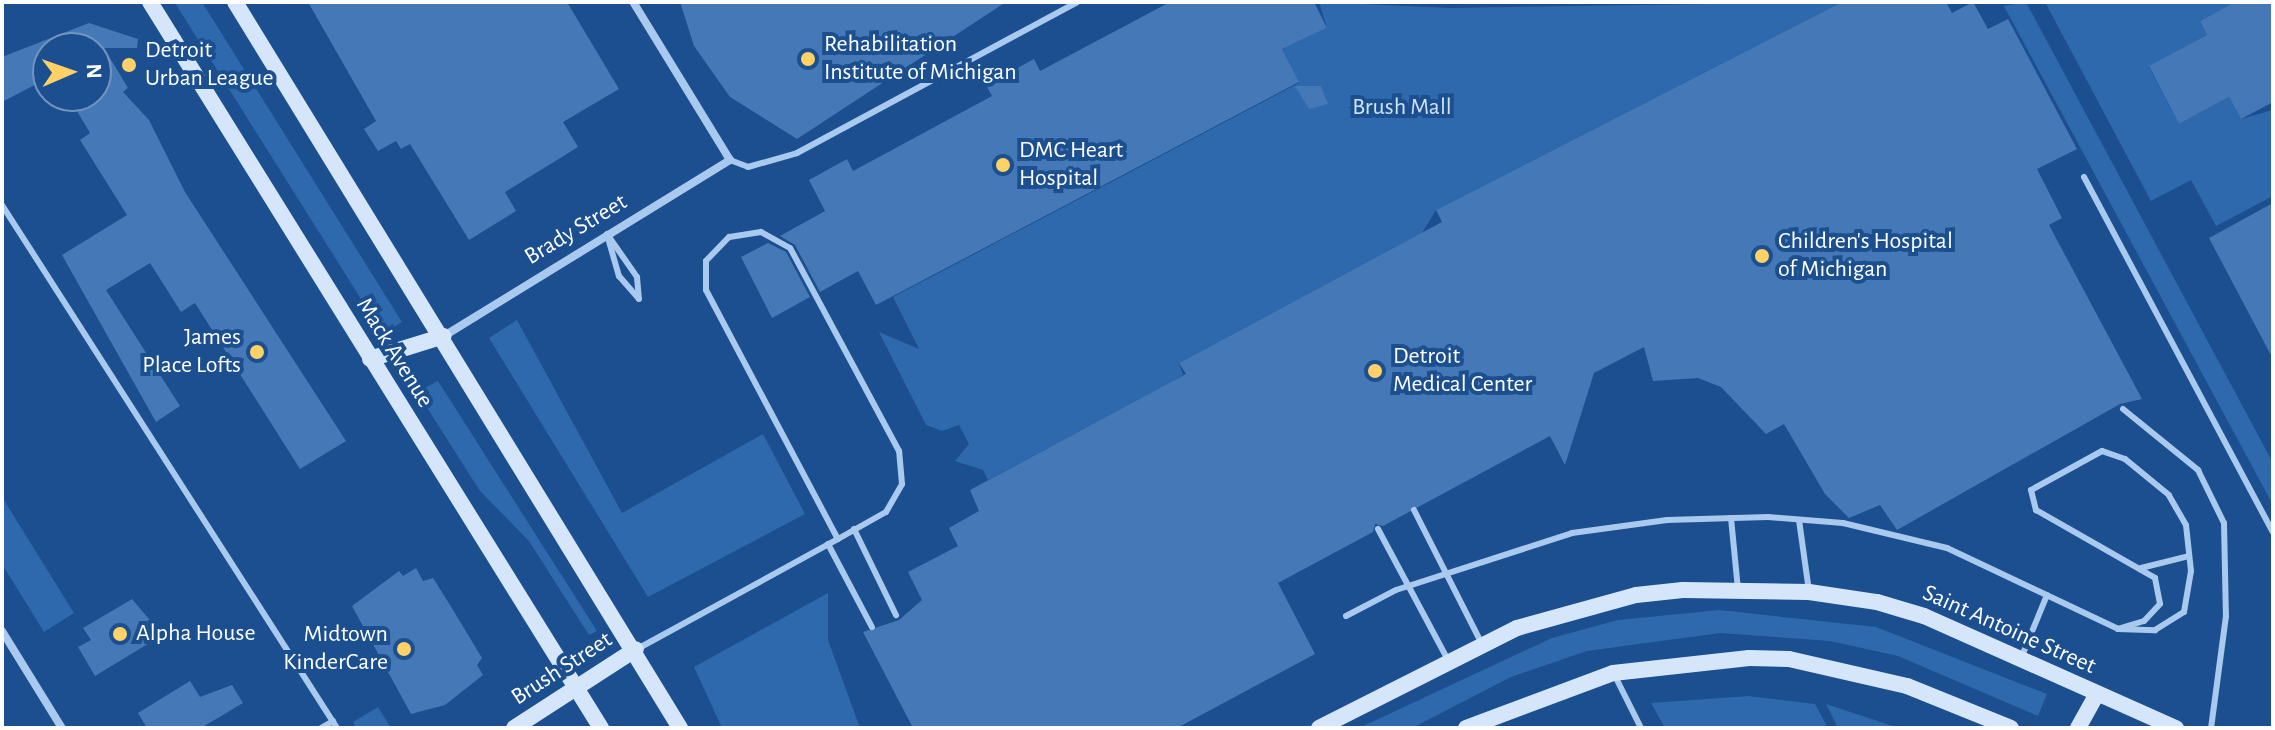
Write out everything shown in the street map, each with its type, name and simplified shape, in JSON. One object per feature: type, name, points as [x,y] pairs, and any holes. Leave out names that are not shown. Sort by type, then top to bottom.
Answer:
[{"type":"main road","name":"Mack Avenue","points":[[150,2],[370,359],[579,685],[601,728]]},
{"type":"main road","points":[[235,2],[636,649],[680,728]]},
{"type":"main road","points":[[370,359],[444,336]]},
{"type":"main road","name":"Saint Antoine Street","points":[[1319,728],[1448,660],[1555,615],[1636,595],[1738,591],[1809,592],[1924,616],[2176,728]]},
{"type":"main road","name":"Brush Street","points":[[514,728],[636,649]]},
{"type":"main road","points":[[1466,728],[1613,673],[1789,659],[1907,686],[2011,728]]},
{"type":"main road","points":[[2078,728],[2096,695]]},
{"type":"street","points":[[633,2],[730,160]]},
{"type":"street","name":"Brady Street","points":[[444,336],[730,160]]},
{"type":"street","points":[[2,631],[62,728]]},
{"type":"lane","points":[[730,160],[748,167],[797,153],[1077,2]]},
{"type":"lane","points":[[2084,177],[2273,532]]},
{"type":"lane","points":[[2,205],[335,724],[321,728]]},
{"type":"lane","points":[[636,649],[838,539],[896,500],[899,451],[790,248],[761,232],[729,237],[706,261],[706,290],[838,539]]},
{"type":"lane","points":[[607,234],[637,277],[639,299],[619,276],[607,234]]},
{"type":"lane","points":[[2123,409],[2198,470],[2224,523],[2226,616],[2211,728]]},
{"type":"lane","points":[[1346,616],[1396,590],[1412,590],[1572,533],[1731,518],[1799,520],[1947,548],[2118,629],[2155,630],[2184,612],[2189,556],[2186,525],[2169,495],[2125,459],[2102,451],[2031,490],[2036,510],[2141,568],[2162,591],[2160,604],[2144,621],[2118,629]]},
{"type":"lane","points":[[1414,510],[1482,644]]},
{"type":"lane","points":[[1731,518],[1738,591]]},
{"type":"lane","points":[[1799,520],[1809,592]]},
{"type":"lane","points":[[854,529],[896,615]]},
{"type":"lane","points":[[1378,529],[1448,660]]},
{"type":"lane","points":[[828,544],[872,627]]},
{"type":"lane","points":[[2141,568],[2189,556]]},
{"type":"lane","points":[[2021,660],[2047,595]]},
{"type":"lane","points":[[1613,673],[1641,728]]},
{"type":"green space","points":[[202,2],[402,322],[383,334],[175,3]]},
{"type":"green space","name":"Brush Mall","points":[[1319,2],[1450,8],[1842,2],[1436,210],[1422,233],[1179,363],[1183,375],[1172,382],[988,480],[983,470],[955,461],[969,444],[959,425],[942,431],[926,425],[879,332],[919,349],[893,297],[1299,83],[1282,49],[1327,28]]},
{"type":"green space","points":[[2026,2],[2273,463],[2273,505],[2004,6]]},
{"type":"green space","points":[[2045,2],[2235,2],[2200,21],[2207,35],[2149,67],[2179,124],[2229,97],[2241,119],[2273,110],[2273,196],[2216,226],[2191,180],[2151,201]]},
{"type":"green space","points":[[517,320],[622,513],[763,434],[805,514],[648,597],[489,338]]},
{"type":"green space","points":[[438,381],[597,631],[589,635],[529,541],[480,491],[417,392]]},
{"type":"green space","points":[[2,497],[74,613],[44,632],[2,564]]},
{"type":"green space","points":[[828,593],[828,640],[860,728],[722,728],[694,667]]},
{"type":"green space","points":[[1719,610],[1876,627],[2047,694],[2038,716],[1898,656],[1830,641],[1720,633],[1587,651],[1511,677],[1412,728],[1359,728],[1552,638],[1618,620]]},
{"type":"green space","points":[[1748,696],[1815,704],[1828,728],[1665,728],[1651,703]]},
{"type":"green space","points":[[1826,704],[1899,728],[1838,728]]},
{"type":"green space","points":[[378,707],[391,728],[356,728],[353,722]]},
{"type":"building","points":[[308,2],[567,2],[619,89],[563,122],[578,147],[505,192],[516,211],[469,240],[410,144],[401,149],[396,141],[378,151],[364,129],[376,121]]},
{"type":"building","name":"Rehabilitation Institute of Michigan","points":[[680,2],[1006,2],[797,139],[730,97],[694,46]]},
{"type":"building","name":"DMC Heart Hospital","points":[[1170,2],[1314,2],[1327,28],[1282,49],[1299,82],[876,305],[858,271],[820,292],[795,245],[780,236],[825,211],[809,180],[847,159],[853,171],[992,96],[986,85],[1034,59],[1040,71]]},
{"type":"building","points":[[1842,2],[1946,2],[1952,13],[1973,2],[1988,29],[2008,19],[2077,149],[2037,169],[2062,218],[2049,225],[2142,399],[2120,404],[1897,530],[1880,505],[1849,518],[1825,494],[1784,424],[1766,434],[1721,387],[1698,378],[1653,381],[1644,347],[1594,373],[1565,465],[1550,436],[1383,526],[1375,524],[1373,532],[1278,583],[1315,654],[1177,728],[913,728],[863,632],[899,620],[922,600],[908,572],[958,546],[949,528],[979,511],[970,490],[1186,374],[1179,363],[1442,222],[1436,210]]},
{"type":"building","points":[[2235,2],[2273,2],[2273,102],[2241,119],[2229,97],[2179,124],[2149,66],[2207,35],[2200,21]]},
{"type":"building","points":[[89,23],[138,39],[137,48],[112,48],[112,32],[66,32]]},
{"type":"building","points":[[32,45],[32,86],[2,102],[2,57]]},
{"type":"building","points":[[112,61],[128,88],[123,92],[149,120],[185,192],[346,441],[300,469],[195,303],[181,312],[150,263],[106,290],[180,406],[156,422],[62,255],[127,215],[80,140],[90,133],[78,112],[112,112]]},
{"type":"building","points":[[1295,86],[1321,86],[1328,104],[1309,109]]},
{"type":"building","points":[[2273,203],[2273,359],[2209,238]]},
{"type":"building","points":[[768,243],[786,252],[810,297],[772,318],[741,257]]},
{"type":"building","points":[[416,568],[423,581],[433,578],[450,605],[482,658],[477,665],[483,675],[445,705],[411,714],[352,606],[399,571],[403,576]]},
{"type":"building","name":"Alpha House","points":[[132,599],[155,626],[156,639],[95,676],[78,647],[91,640],[83,628]]},
{"type":"building","points":[[190,681],[200,697],[232,685],[243,703],[201,728],[147,728],[138,713]]},
{"type":"place","name":"Rehabilitation Institute of Michigan","points":[[808,59]]},
{"type":"place","name":"Detroit Urban League","points":[[129,65]]},
{"type":"place","name":"DMC Heart Hospital","points":[[1003,165]]},
{"type":"place","name":"Children's Hospital of Michigan","points":[[1762,256]]},
{"type":"place","name":"James Place Lofts","points":[[257,352]]},
{"type":"place","name":"Detroit Medical Center","points":[[1375,371]]},
{"type":"place","name":"Alpha House","points":[[120,634]]},
{"type":"place","name":"Midtown KinderCare","points":[[404,649]]}]
